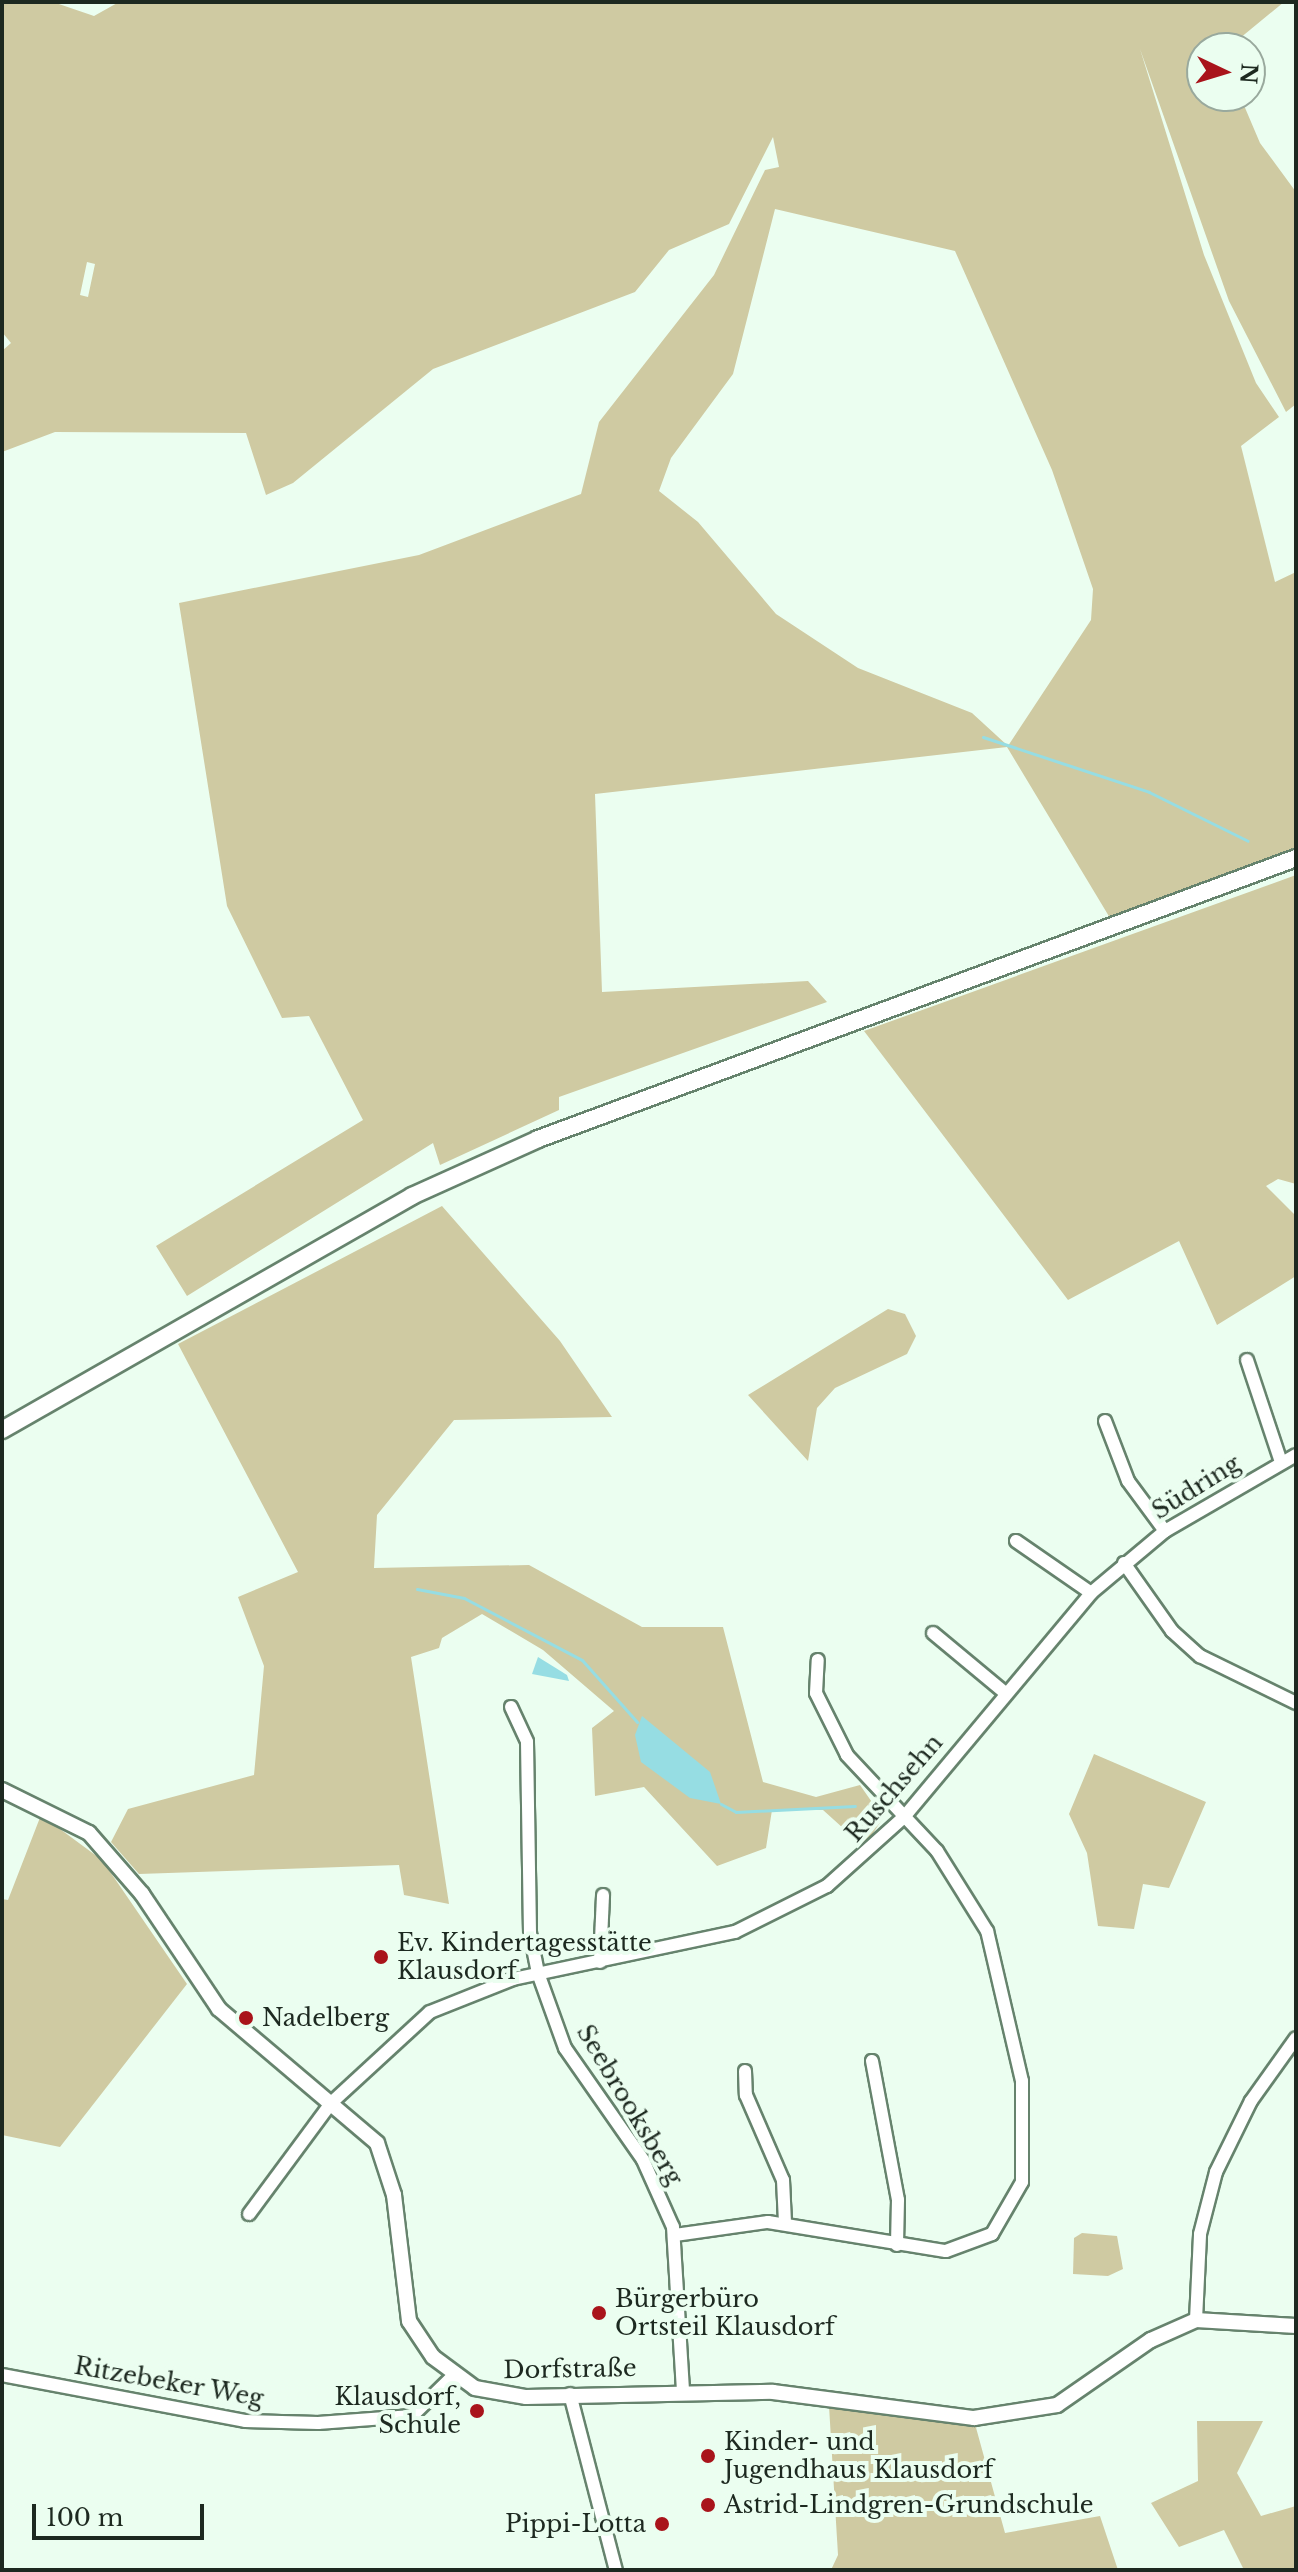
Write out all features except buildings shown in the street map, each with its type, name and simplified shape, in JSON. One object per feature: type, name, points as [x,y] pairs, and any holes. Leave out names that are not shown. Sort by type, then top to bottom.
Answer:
[{"type":"main road","points":[[2,1430],[412,1196],[538,1139],[1296,858]]},
{"type":"street","points":[[1247,1360],[1281,1462]]},
{"type":"street","points":[[1105,1421],[1128,1481],[1165,1531]]},
{"type":"street","name":"Südring","points":[[1040,1650],[1091,1593],[1165,1531],[1296,1455]]},
{"type":"street","points":[[1016,1541],[1091,1593]]},
{"type":"street","points":[[1124,1563],[1172,1631],[1200,1656],[1296,1703]]},
{"type":"street","points":[[933,1633],[1004,1692]]},
{"type":"street","name":"Ruschsehn","points":[[331,2103],[430,2012],[538,1973],[600,1962],[765,1920],[827,1886],[904,1817],[1040,1650]]},
{"type":"street","points":[[675,2235],[785,2223],[897,2245],[946,2251],[992,2234],[1016,2202],[1026,2149],[1015,2031],[987,1931],[937,1851],[866,1779],[824,1717],[816,1693],[818,1660]]},
{"type":"street","name":"Seebrooksberg","points":[[511,1707],[527,1742],[530,1933],[538,1973],[565,2048],[643,2160],[675,2235],[683,2389]]},
{"type":"street","name":"Dorfstraße","points":[[2,1790],[89,1833],[142,1894],[219,2009],[364,2128],[389,2167],[409,2321],[454,2375],[508,2397],[683,2389],[829,2398],[922,2416],[1010,2415],[1078,2395],[1151,2340],[1196,2320],[1296,2326]]},
{"type":"street","points":[[600,1962],[603,1895]]},
{"type":"street","points":[[1196,2320],[1200,2234],[1216,2172],[1290,2054],[1296,2038]]},
{"type":"street","points":[[872,2061],[898,2200],[897,2245]]},
{"type":"street","points":[[745,2071],[746,2095],[783,2180],[785,2223]]},
{"type":"street","points":[[249,2214],[331,2103]]},
{"type":"street","name":"Ritzebeker Weg","points":[[2,2375],[245,2421],[318,2423],[412,2416],[454,2375]]},
{"type":"street","points":[[570,2394],[616,2570]]},
{"type":"shaded area","points":[[2,2],[53,2],[94,16],[119,2],[1284,2],[1247,32],[1186,32],[1186,112],[1247,112],[1260,143],[1296,192],[1296,404],[1286,412],[1229,301],[1140,49],[1204,255],[1256,383],[1279,417],[1241,446],[1275,582],[1296,572],[1296,850],[1110,918],[1007,747],[595,794],[602,992],[808,981],[827,1002],[559,1097],[559,1110],[440,1165],[433,1143],[187,1296],[156,1246],[363,1120],[309,1016],[282,1018],[227,906],[179,603],[419,555],[581,494],[599,422],[714,275],[765,170],[779,167],[773,137],[729,224],[669,250],[635,292],[433,369],[293,483],[266,495],[246,433],[55,432],[2,452],[2,351],[11,343],[2,332]],"holes":[[[775,209],[955,251],[1052,470],[1093,589],[1091,620],[1008,746],[972,713],[858,668],[776,614],[698,522],[659,491],[671,458],[733,374]],[[87,262],[95,264],[88,297],[80,295]]]},
{"type":"shaded area","points":[[1296,875],[1296,1184],[1278,1179],[1266,1186],[1296,1216],[1296,1276],[1217,1325],[1179,1241],[1068,1300],[864,1031]]},
{"type":"shaded area","points":[[442,1206],[560,1341],[612,1417],[454,1420],[377,1515],[374,1568],[529,1565],[642,1627],[723,1627],[763,1782],[816,1797],[860,1785],[883,1818],[864,1847],[823,1810],[772,1810],[766,1848],[717,1866],[644,1787],[595,1796],[592,1728],[614,1711],[543,1650],[482,1614],[442,1638],[439,1648],[411,1657],[449,1904],[404,1895],[399,1865],[139,1874],[111,1842],[128,1809],[254,1775],[264,1666],[238,1597],[298,1572],[178,1344]]},
{"type":"shaded area","points":[[888,1309],[905,1314],[916,1336],[907,1354],[835,1388],[817,1408],[808,1461],[748,1395]]},
{"type":"shaded area","points":[[1094,1754],[1206,1802],[1169,1888],[1143,1884],[1134,1929],[1098,1926],[1087,1853],[1069,1814]]},
{"type":"shaded area","points":[[41,1815],[102,1860],[187,1984],[60,2147],[2,2135],[2,1899],[8,1900]]},
{"type":"shaded area","points":[[1082,2233],[1117,2236],[1123,2269],[1108,2276],[1073,2274],[1074,2238]]},
{"type":"shaded area","points":[[829,2406],[975,2424],[1005,2533],[1100,2516],[1118,2570],[831,2570],[838,2555]]},
{"type":"shaded area","points":[[1197,2421],[1263,2421],[1237,2473],[1261,2516],[1296,2506],[1296,2570],[1244,2570],[1224,2530],[1179,2547],[1151,2503],[1198,2481]]},
{"type":"water","points":[[538,1657],[567,1675],[569,1681],[532,1674]]},
{"type":"water","points":[[642,1716],[710,1772],[721,1804],[690,1798],[641,1762],[635,1735]]},
{"type":"waterway","points":[[983,737],[1149,792],[1248,841]]},
{"type":"waterway","points":[[417,1589],[464,1598],[582,1660],[637,1722]]},
{"type":"waterway","points":[[721,1804],[736,1812],[855,1806]]},
{"type":"place","name":"Ev. Kindertagesstätte Klausdorf","points":[[381,1957]]},
{"type":"place","name":"Nadelberg","points":[[246,2018]]},
{"type":"place","name":"Bürgerbüro Ortsteil Klausdorf","points":[[599,2313]]},
{"type":"place","name":"Klausdorf, Schule","points":[[477,2411]]},
{"type":"place","name":"Kinder- und Jugendhaus Klausdorf","points":[[708,2456]]},
{"type":"place","name":"Astrid-Lindgren-Grundschule","points":[[708,2505]]},
{"type":"place","name":"Pippi-Lotta","points":[[662,2524]]}]
